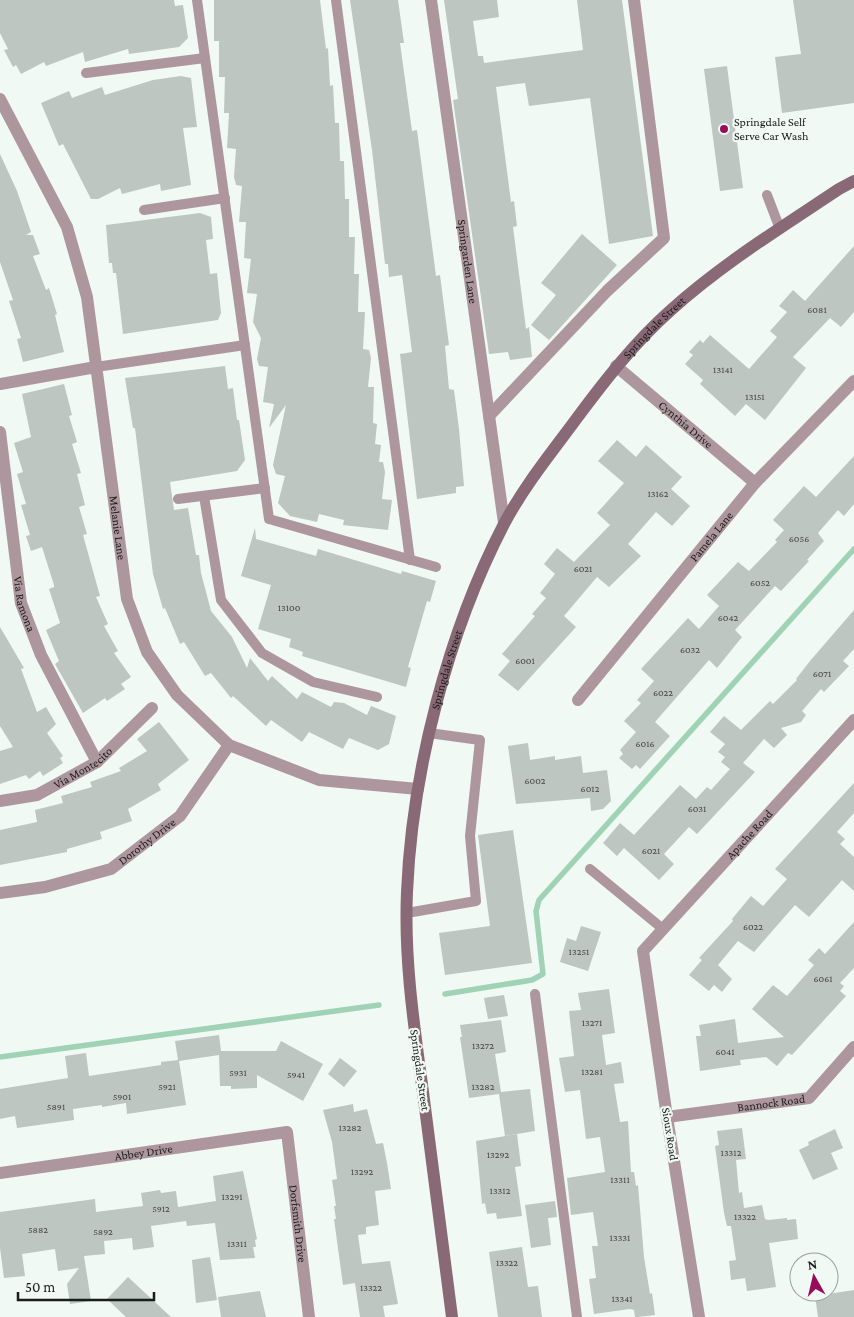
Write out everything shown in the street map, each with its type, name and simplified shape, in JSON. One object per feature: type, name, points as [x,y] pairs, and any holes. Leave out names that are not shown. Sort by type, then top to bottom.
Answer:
[{"type":"main road","name":"Springdale Street","points":[[452,1317],[410,992],[407,913],[407,892],[418,789],[436,697],[476,587],[504,523],[538,471],[616,366],[670,310],[728,263],[854,182]]},
{"type":"street","name":"Springarden Lane","points":[[431,0],[504,523]]},
{"type":"street","points":[[489,416],[607,291],[664,238],[634,0]]},
{"type":"street","name":"Melanie Lane","points":[[0,99],[66,227],[87,297],[127,599],[147,652],[172,688],[230,745],[319,780],[418,789]]},
{"type":"street","name":"Cynthia Drive","points":[[616,366],[755,483]]},
{"type":"street","points":[[0,384],[96,367]]},
{"type":"street","name":"Pamela Lane","points":[[578,700],[755,483],[854,381]]},
{"type":"street","name":"Via Ramona","points":[[0,432],[21,603],[40,655],[96,762]]},
{"type":"street","name":"Via Montecito","points":[[0,801],[37,795],[96,762],[152,708]]},
{"type":"street","name":"Apache Road","points":[[643,951],[854,720]]},
{"type":"street","name":"Dorothy Drive","points":[[0,893],[45,887],[111,869],[180,816],[230,745]]},
{"type":"street","name":"Sioux Road","points":[[643,951],[699,1317]]},
{"type":"street","name":"Bannock Road","points":[[667,1116],[809,1098],[854,1047]]},
{"type":"street","name":"Abbey Drive","points":[[0,1173],[287,1132]]},
{"type":"street","name":"Dorfsmith Drive","points":[[287,1132],[309,1317]]},
{"type":"lane","points":[[198,0],[269,519],[436,567]]},
{"type":"lane","points":[[336,0],[410,560]]},
{"type":"lane","points":[[86,73],[205,58]]},
{"type":"lane","points":[[767,195],[780,228]]},
{"type":"lane","points":[[144,210],[225,198]]},
{"type":"lane","points":[[96,367],[245,345]]},
{"type":"lane","points":[[178,499],[265,488]]},
{"type":"lane","points":[[204,496],[221,600],[262,653],[313,682],[376,697]]},
{"type":"lane","points":[[407,913],[476,901],[470,836],[480,740],[429,733]]},
{"type":"lane","points":[[590,869],[663,929]]},
{"type":"lane","points":[[535,994],[577,1317]]},
{"type":"building","points":[[0,0],[174,0],[175,6],[183,5],[188,38],[179,47],[129,54],[128,49],[85,62],[83,52],[46,66],[44,62],[21,74],[16,65],[13,67],[4,50],[8,49],[0,33]]},
{"type":"building","points":[[214,0],[320,0],[326,49],[328,48],[330,86],[333,85],[335,123],[339,123],[340,161],[344,161],[345,199],[349,199],[349,237],[355,237],[354,274],[359,274],[358,312],[365,312],[363,349],[369,350],[371,358],[368,387],[374,387],[373,423],[377,424],[375,444],[381,445],[379,462],[383,462],[385,472],[382,499],[392,500],[388,530],[343,525],[344,520],[319,514],[317,522],[290,516],[278,503],[285,476],[276,474],[273,465],[286,405],[269,428],[274,404],[263,402],[268,367],[259,366],[257,359],[261,338],[253,322],[257,294],[247,293],[251,259],[244,258],[246,222],[239,222],[242,186],[236,185],[234,177],[236,149],[227,148],[229,113],[224,113],[225,77],[219,77],[219,41],[214,41]]},
{"type":"building","points":[[350,0],[398,0],[404,43],[400,43],[412,131],[417,130],[436,276],[440,275],[449,345],[445,346],[449,389],[454,390],[459,429],[464,486],[456,487],[456,493],[417,499],[400,354],[412,352],[402,275],[389,277],[388,264],[385,264],[372,150]]},
{"type":"building","points":[[444,0],[497,0],[499,17],[473,21],[478,56],[483,56],[484,63],[583,50],[577,0],[622,0],[653,236],[609,244],[590,98],[529,106],[525,83],[496,87],[511,202],[514,201],[517,226],[513,227],[526,329],[529,327],[532,357],[510,360],[508,352],[489,354],[453,100],[458,99]]},
{"type":"building","points":[[793,0],[854,0],[854,103],[782,113],[775,57],[801,54]]},
{"type":"building","name":"Springdale Self Serve Car Wash","points":[[727,66],[743,188],[720,191],[704,69]]},
{"type":"building","points":[[181,76],[191,78],[197,127],[183,128],[191,185],[161,191],[160,184],[122,194],[120,188],[98,199],[91,199],[63,144],[59,146],[41,103],[69,91],[72,98],[102,87],[105,95],[153,80]]},
{"type":"building","points":[[0,154],[17,191],[31,232],[26,235],[33,235],[40,254],[33,256],[46,290],[49,288],[57,314],[55,315],[64,352],[23,362],[17,339],[21,338],[9,301],[13,300],[0,262]]},
{"type":"building","points":[[200,213],[211,217],[213,239],[206,240],[210,274],[217,273],[221,313],[218,320],[123,334],[116,273],[113,273],[112,263],[109,263],[106,225]]},
{"type":"building","points":[[582,234],[617,265],[549,340],[531,325],[556,295],[541,283]]},
{"type":"building","points":[[854,246],[854,312],[841,327],[830,318],[793,357],[806,368],[765,420],[746,404],[735,416],[700,384],[703,380],[685,364],[693,355],[689,352],[700,340],[703,343],[710,335],[749,369],[777,337],[770,331],[787,312],[779,306],[793,290],[805,301]]},
{"type":"building","points":[[225,366],[228,389],[233,388],[245,460],[237,471],[170,482],[174,510],[188,508],[196,555],[199,555],[201,573],[211,611],[232,637],[247,668],[250,658],[268,681],[272,676],[297,699],[302,692],[331,707],[334,702],[344,703],[367,715],[371,706],[396,716],[389,744],[378,750],[349,738],[343,749],[309,732],[302,742],[271,720],[266,726],[233,696],[231,698],[211,673],[205,676],[184,642],[180,644],[165,608],[163,609],[153,574],[135,428],[133,428],[125,378]]},
{"type":"building","points":[[64,384],[72,415],[69,416],[77,442],[72,444],[81,473],[77,474],[85,505],[79,507],[87,534],[83,535],[100,596],[96,597],[108,624],[104,626],[118,651],[114,653],[131,677],[121,684],[125,689],[107,701],[105,698],[83,713],[55,664],[59,661],[46,630],[60,623],[49,589],[54,587],[54,585],[42,547],[31,551],[26,536],[30,535],[21,505],[26,504],[17,474],[23,472],[14,443],[31,437],[22,394]]},
{"type":"building","points":[[617,440],[636,457],[646,445],[682,477],[671,489],[690,506],[672,526],[656,512],[628,544],[641,556],[609,587],[597,577],[564,616],[576,627],[518,691],[498,675],[510,661],[502,654],[535,616],[532,614],[546,598],[540,593],[555,574],[544,564],[557,548],[574,562],[610,525],[597,513],[624,483],[598,461]]},
{"type":"building","points":[[854,456],[854,504],[844,516],[838,510],[818,533],[824,541],[807,560],[809,561],[781,591],[775,586],[735,630],[742,637],[717,668],[709,660],[655,722],[670,736],[640,769],[636,765],[632,769],[619,758],[623,754],[620,750],[636,732],[624,721],[641,703],[637,700],[654,681],[641,669],[688,618],[699,629],[719,606],[707,595],[738,562],[749,571],[777,542],[775,540],[784,530],[773,520],[804,486],[816,497]]},
{"type":"building","points":[[255,528],[256,539],[316,556],[318,549],[401,574],[402,571],[436,581],[430,602],[427,601],[408,667],[411,668],[406,687],[302,656],[303,652],[289,647],[291,639],[258,629],[271,585],[241,576]]},
{"type":"building","points":[[854,610],[854,649],[843,661],[849,666],[824,692],[821,689],[802,711],[806,715],[801,722],[781,728],[787,735],[774,748],[764,739],[743,763],[755,772],[697,834],[689,827],[664,854],[674,864],[659,880],[624,848],[617,856],[603,843],[620,823],[634,835],[680,785],[696,799],[707,787],[711,790],[730,769],[721,762],[725,757],[718,752],[725,744],[710,732],[724,716],[741,730],[770,701],[773,704],[797,680],[810,661]]},
{"type":"building","points":[[0,627],[24,668],[21,669],[37,712],[46,707],[56,724],[47,733],[63,756],[60,758],[63,763],[43,776],[40,771],[29,779],[26,775],[0,784],[0,751],[13,747],[0,726]]},
{"type":"building","points":[[159,722],[189,760],[158,784],[161,790],[128,809],[132,821],[100,832],[102,839],[67,849],[67,852],[0,865],[0,830],[37,822],[35,810],[63,803],[61,796],[92,787],[90,782],[121,771],[119,768],[147,751],[137,739]]},
{"type":"building","points":[[528,743],[530,760],[555,756],[555,760],[581,756],[583,773],[607,770],[611,801],[603,809],[591,811],[590,798],[516,804],[508,746]]},
{"type":"building","points":[[854,783],[854,813],[837,832],[845,839],[840,844],[854,857],[854,891],[842,880],[809,917],[795,905],[754,952],[738,941],[718,965],[732,979],[722,992],[714,985],[709,991],[689,975],[702,960],[699,958],[733,921],[732,919],[751,896],[763,906],[787,879],[775,869]]},
{"type":"building","points":[[513,830],[532,963],[445,975],[439,933],[490,926],[478,835]]},
{"type":"building","points":[[854,922],[854,968],[840,983],[844,986],[840,991],[846,996],[792,1055],[788,1053],[777,1066],[766,1057],[740,1060],[741,1065],[700,1071],[696,1036],[701,1036],[699,1025],[735,1019],[738,1043],[784,1037],[752,1009],[773,985],[787,996],[814,965],[808,960],[819,948],[825,954]]},
{"type":"building","points":[[581,926],[601,932],[588,971],[560,962],[567,938],[576,941]]},
{"type":"building","points":[[609,989],[615,1033],[602,1035],[606,1065],[621,1062],[624,1083],[614,1084],[620,1122],[628,1121],[631,1172],[634,1172],[636,1186],[638,1185],[644,1257],[655,1315],[638,1317],[635,1317],[634,1310],[630,1309],[594,1314],[589,1279],[596,1278],[592,1246],[598,1246],[593,1212],[571,1215],[567,1178],[605,1172],[600,1137],[586,1139],[580,1090],[565,1092],[559,1058],[574,1056],[569,1011],[581,1010],[578,993]]},
{"type":"building","points":[[504,995],[508,1016],[488,1019],[484,998]]},
{"type":"building","points":[[501,1020],[506,1052],[495,1054],[501,1092],[530,1089],[535,1131],[505,1136],[499,1094],[469,1098],[460,1025]]},
{"type":"building","points":[[219,1035],[221,1051],[276,1051],[281,1041],[323,1064],[303,1101],[257,1075],[257,1088],[231,1089],[231,1086],[220,1086],[219,1055],[179,1061],[186,1105],[127,1114],[126,1103],[102,1107],[102,1105],[73,1109],[74,1120],[17,1128],[15,1116],[0,1119],[0,1089],[68,1078],[65,1056],[86,1053],[89,1076],[161,1065],[161,1062],[178,1060],[175,1041]]},
{"type":"building","points":[[340,1058],[357,1071],[344,1087],[328,1074]]},
{"type":"building","points":[[353,1104],[354,1112],[367,1109],[376,1144],[383,1143],[391,1189],[375,1191],[379,1225],[366,1227],[366,1234],[358,1235],[362,1264],[390,1261],[398,1304],[383,1306],[385,1317],[360,1317],[355,1283],[343,1285],[334,1219],[336,1219],[334,1206],[336,1206],[332,1180],[337,1179],[332,1142],[323,1110]]},
{"type":"building","points":[[742,1128],[746,1159],[736,1160],[739,1193],[742,1192],[744,1208],[762,1205],[765,1219],[768,1220],[796,1219],[798,1239],[769,1243],[776,1287],[747,1291],[745,1278],[731,1280],[729,1261],[736,1260],[731,1226],[727,1226],[724,1213],[715,1146],[719,1145],[717,1131]]},
{"type":"building","points":[[835,1129],[843,1148],[831,1153],[838,1169],[813,1180],[799,1150],[809,1145],[808,1142]]},
{"type":"building","points":[[517,1134],[521,1166],[515,1167],[522,1216],[497,1219],[496,1213],[487,1214],[485,1203],[482,1204],[476,1141]]},
{"type":"building","points":[[243,1171],[257,1239],[255,1240],[256,1247],[253,1247],[255,1258],[220,1260],[215,1223],[187,1226],[186,1221],[151,1226],[154,1247],[133,1250],[132,1238],[104,1241],[105,1254],[84,1256],[91,1301],[70,1304],[67,1284],[79,1268],[58,1271],[55,1249],[22,1254],[25,1276],[4,1278],[0,1248],[0,1212],[95,1199],[96,1212],[143,1206],[141,1193],[160,1190],[161,1193],[176,1191],[178,1207],[216,1201],[213,1176]]},
{"type":"building","points":[[555,1201],[557,1217],[548,1218],[551,1245],[531,1248],[525,1205]]},
{"type":"building","points":[[522,1247],[528,1287],[538,1286],[542,1317],[498,1317],[489,1252]]},
{"type":"building","points":[[210,1257],[217,1300],[196,1303],[192,1260]]},
{"type":"building","points":[[128,1277],[171,1317],[126,1317],[107,1299]]},
{"type":"building","points":[[854,1290],[854,1317],[818,1317],[816,1302],[839,1302],[839,1292]]},
{"type":"building","points":[[260,1291],[266,1317],[221,1317],[218,1297]]},
{"type":"waterway","points":[[445,994],[532,980],[543,974],[536,911],[539,900],[854,549]]},
{"type":"waterway","points":[[0,1057],[379,1005]]},
{"type":"place","name":"Springdale Self Serve Car Wash","points":[[724,129]]}]
